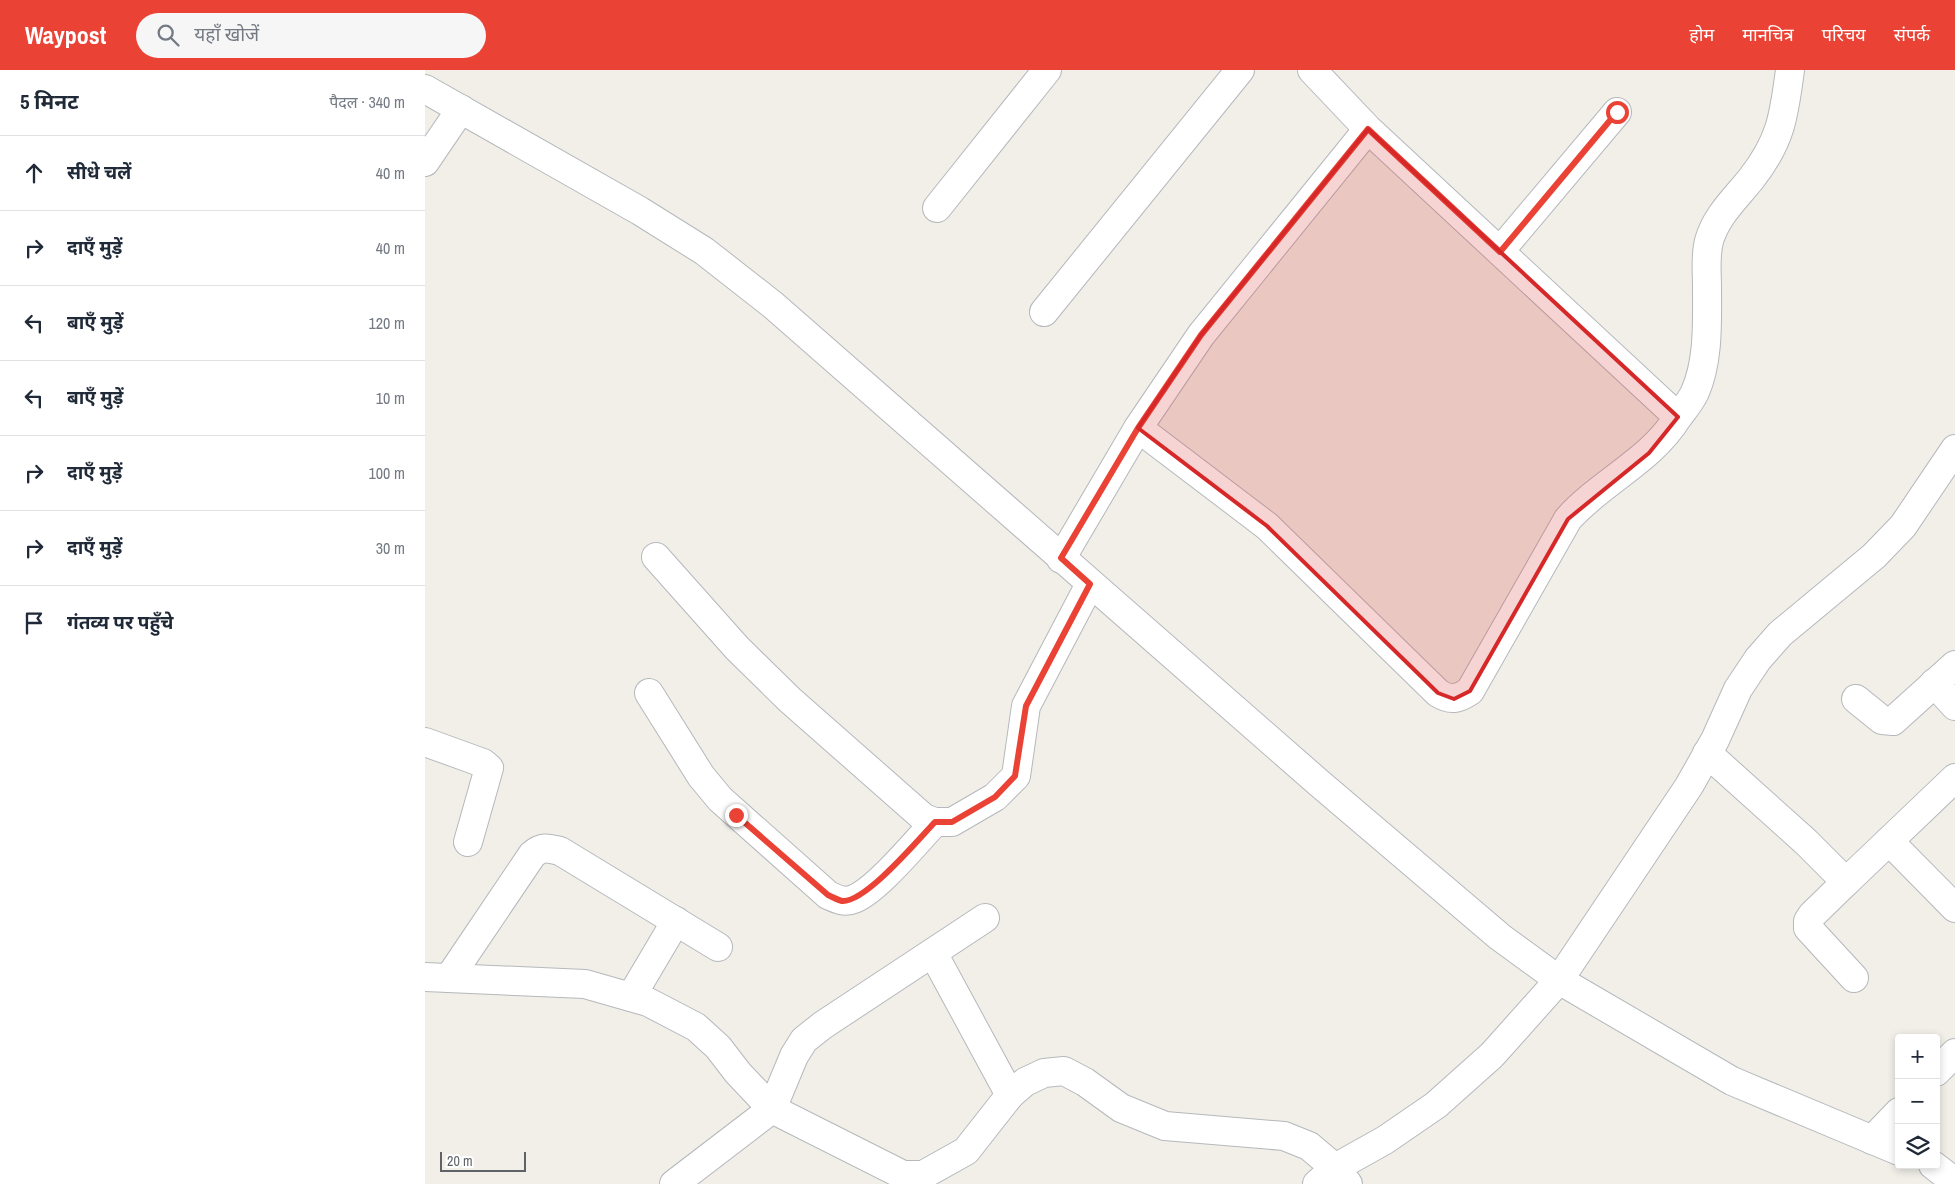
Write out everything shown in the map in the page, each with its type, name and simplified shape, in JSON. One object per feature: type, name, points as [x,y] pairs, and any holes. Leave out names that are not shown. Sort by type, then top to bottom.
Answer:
[{"type":"street","points":[[937,208],[1047,70]]},
{"type":"street","points":[[1044,312],[1240,70]]},
{"type":"street","points":[[1312,70],[1368,129],[1678,417]]},
{"type":"street","points":[[1138,428],[1267,526],[1438,693],[1454,700],[1470,691],[1568,518],[1580,505],[1649,453],[1671,429],[1694,394],[1702,374],[1707,320],[1706,260],[1709,240],[1725,209],[1752,178],[1777,138],[1783,121],[1790,70]]},
{"type":"street","points":[[425,89],[640,210],[704,252],[773,305],[1090,584],[1500,938],[1559,980],[1732,1081],[1895,1149]]},
{"type":"street","points":[[425,162],[461,109]]},
{"type":"street","points":[[1500,252],[1617,112]]},
{"type":"street","points":[[1061,558],[1138,428],[1201,335],[1368,129]]},
{"type":"street","points":[[437,977],[585,984],[648,1002],[696,1026],[719,1047],[738,1073],[772,1109],[903,1174],[923,1175],[965,1151],[1010,1095],[1025,1082],[1044,1073],[1064,1071],[1085,1082],[1121,1108],[1165,1126],[1284,1136],[1309,1146],[1333,1179],[1436,1105],[1491,1055],[1559,980],[1689,786],[1738,689],[1758,660],[1780,634],[1874,556],[1903,526],[1955,449]]},
{"type":"street","points":[[656,557],[737,648],[790,700],[924,818],[935,822],[952,822],[995,797],[1015,776],[1026,706],[1090,584]]},
{"type":"street","points":[[1856,699],[1882,720],[1893,721],[1955,665]]},
{"type":"street","points":[[1935,683],[1955,706]]},
{"type":"street","points":[[649,693],[701,776],[720,799],[828,895],[842,901],[853,899],[868,891],[935,822]]},
{"type":"street","points":[[425,742],[483,763],[489,768],[469,842]]},
{"type":"street","points":[[1707,753],[1806,842],[1846,882]]},
{"type":"street","points":[[1854,978],[1808,928],[1808,921],[1812,915],[1955,778]]},
{"type":"street","points":[[1889,841],[1955,908]]},
{"type":"street","points":[[437,977],[532,855],[538,849],[546,848],[560,851],[718,948]]},
{"type":"street","points":[[674,1184],[772,1109],[794,1056],[804,1040],[823,1025],[985,918]]},
{"type":"street","points":[[631,997],[675,921]]},
{"type":"street","points":[[933,953],[1010,1095]]},
{"type":"street","points":[[1940,1068],[1955,1053]]},
{"type":"street","points":[[1872,1140],[1895,1116]]},
{"type":"highlighted area","points":[[1368,129],[1678,417],[1649,453],[1568,519],[1470,691],[1454,699],[1438,693],[1267,526],[1138,428],[1201,335]]},
{"type":"route","points":[[736,815],[828,895],[842,901],[853,899],[868,891],[935,822],[952,822],[995,797],[1009,785],[1015,776],[1026,706],[1090,584],[1061,558],[1138,428],[1201,335],[1368,129],[1500,252],[1617,112]]}]
